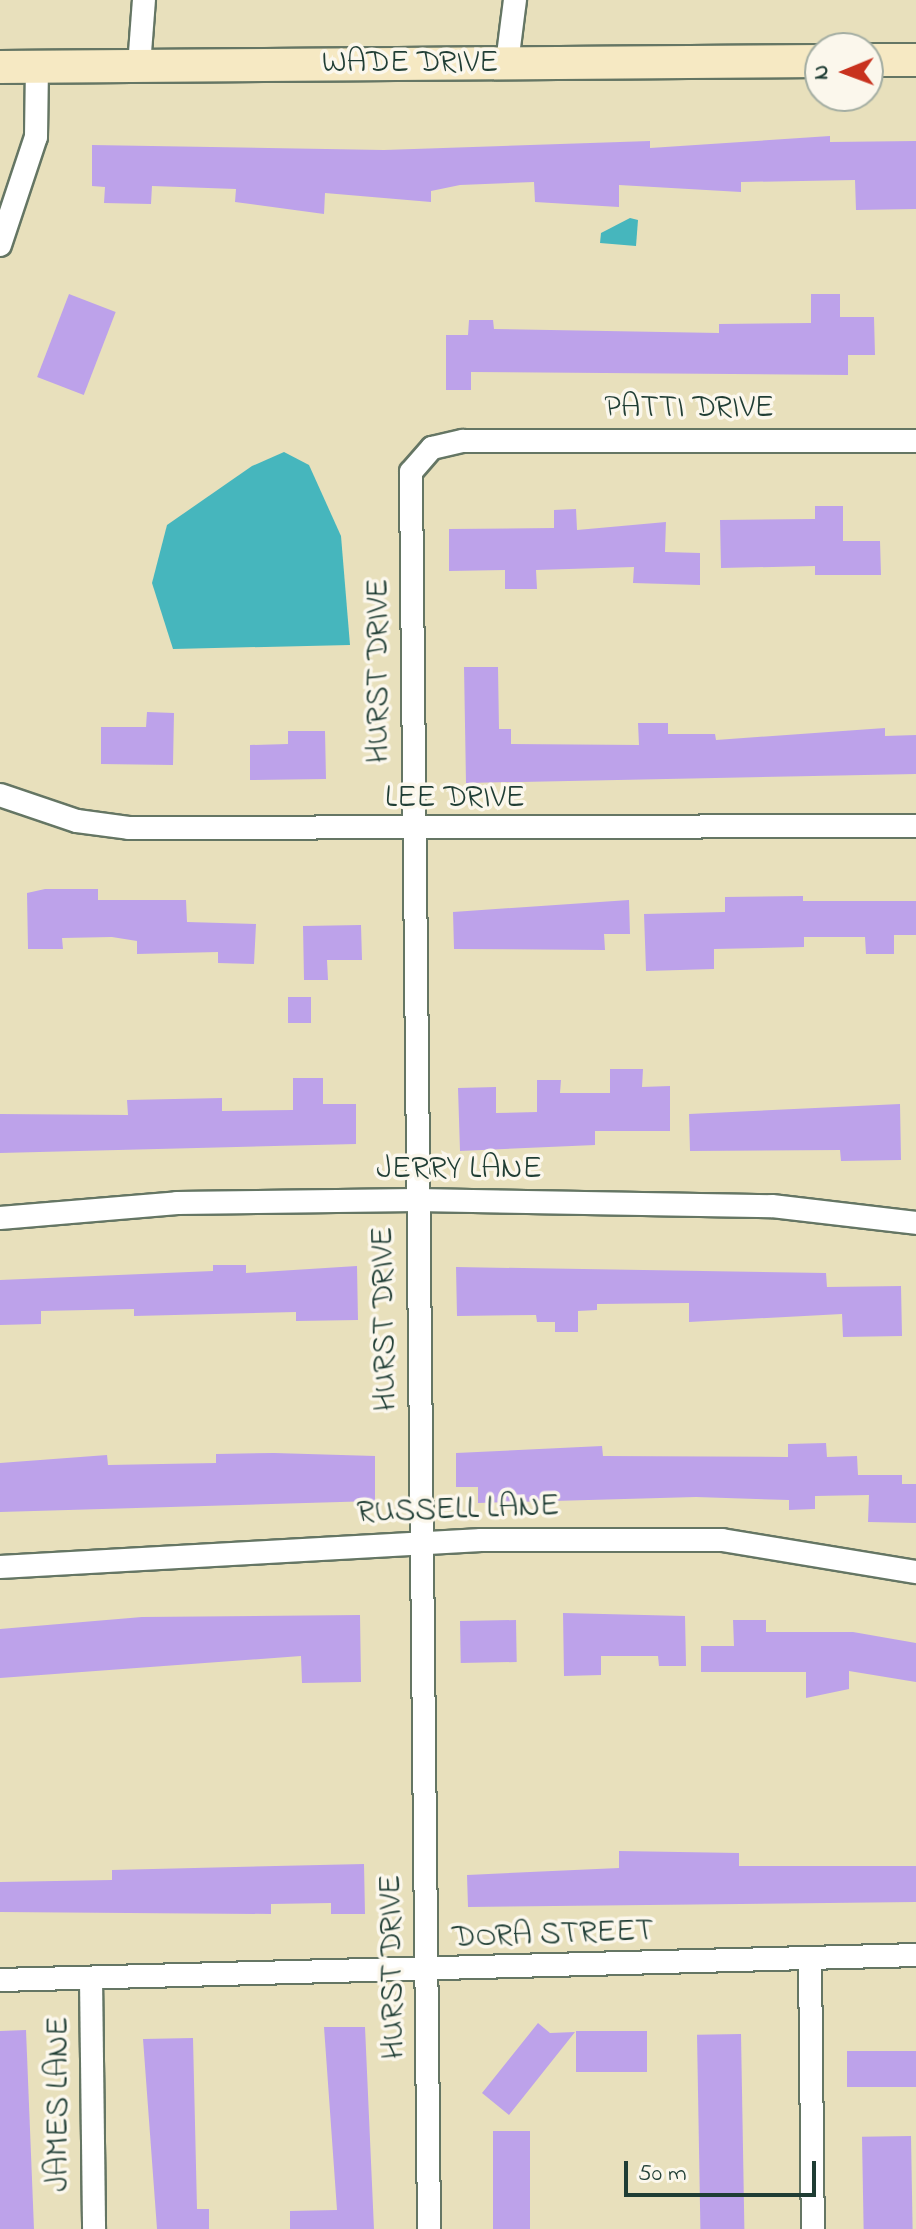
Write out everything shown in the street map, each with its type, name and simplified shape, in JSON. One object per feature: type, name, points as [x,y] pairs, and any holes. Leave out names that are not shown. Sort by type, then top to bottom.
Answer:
[{"type":"street","points":[[139,66],[144,0]]},
{"type":"street","points":[[507,63],[515,0]]},
{"type":"street","points":[[884,60],[916,60]]},
{"type":"street","name":"WADE DRIVE","points":[[0,67],[804,61]]},
{"type":"street","points":[[0,245],[36,137],[37,67]]},
{"type":"street","name":"PATTI DRIVE","points":[[463,441],[916,441]]},
{"type":"street","name":"HURST DRIVE","points":[[429,2229],[411,472],[432,448],[463,441]]},
{"type":"street","name":"LEE DRIVE","points":[[0,795],[77,821],[129,828],[413,831],[916,826]]},
{"type":"street","name":"JERRY LANE","points":[[0,1218],[177,1203],[417,1200],[772,1206],[916,1223]]},
{"type":"street","name":"RUSSELL LANE","points":[[0,1567],[421,1543],[722,1540],[916,1572]]},
{"type":"street","name":"DORA STREET","points":[[0,1980],[427,1973],[916,1955]]},
{"type":"street","points":[[810,1958],[813,2229]]},
{"type":"street","name":"JAMES LANE","points":[[91,1978],[94,2229]]},
{"type":"water","points":[[630,218],[638,220],[636,246],[600,243],[601,233]]},
{"type":"water","points":[[284,452],[309,465],[341,536],[350,645],[173,649],[152,583],[167,525],[252,466]]},
{"type":"building","points":[[830,136],[830,142],[916,141],[916,209],[856,210],[855,180],[741,182],[741,192],[619,185],[619,207],[535,202],[534,182],[460,185],[431,191],[431,202],[325,193],[324,214],[235,202],[236,189],[152,186],[151,204],[104,203],[105,187],[92,186],[92,145],[384,150],[650,141],[650,148]]},
{"type":"building","points":[[69,294],[116,312],[84,395],[37,377]]},
{"type":"building","points":[[811,294],[840,294],[840,317],[874,317],[875,355],[848,355],[848,375],[471,372],[471,390],[446,390],[446,335],[468,335],[469,320],[493,320],[494,329],[719,333],[719,324],[811,323]]},
{"type":"building","points":[[815,506],[843,506],[843,541],[880,541],[881,575],[815,575],[815,566],[721,568],[720,520],[815,519]]},
{"type":"building","points":[[576,509],[577,530],[666,522],[665,552],[700,553],[700,585],[633,583],[634,567],[536,570],[537,589],[505,589],[505,570],[449,571],[449,529],[554,528],[554,510]]},
{"type":"building","points":[[464,667],[498,667],[499,729],[511,729],[511,744],[639,745],[638,723],[668,723],[668,734],[715,734],[716,740],[885,728],[885,736],[916,735],[916,774],[466,783]]},
{"type":"building","points":[[147,712],[174,713],[173,765],[101,764],[101,727],[146,727]]},
{"type":"building","points":[[288,731],[325,731],[326,779],[250,780],[250,745],[288,744]]},
{"type":"building","points":[[45,889],[98,889],[98,900],[186,900],[187,922],[256,924],[254,964],[218,963],[218,952],[137,954],[137,941],[112,937],[62,938],[63,949],[28,949],[27,893]]},
{"type":"building","points":[[803,896],[803,901],[916,901],[916,935],[894,935],[894,954],[866,954],[865,937],[804,937],[804,947],[714,949],[714,969],[646,971],[644,914],[725,912],[725,897]]},
{"type":"building","points":[[629,900],[630,934],[604,934],[605,950],[454,949],[453,912]]},
{"type":"building","points":[[361,925],[362,960],[327,960],[328,980],[304,980],[303,926]]},
{"type":"building","points":[[288,997],[311,997],[311,1023],[288,1023]]},
{"type":"building","points":[[610,1069],[643,1069],[642,1087],[670,1086],[670,1131],[595,1131],[595,1145],[460,1151],[458,1088],[496,1087],[496,1113],[537,1112],[537,1080],[561,1080],[560,1093],[610,1093]]},
{"type":"building","points":[[293,1078],[323,1078],[323,1104],[356,1104],[356,1144],[0,1153],[0,1114],[128,1115],[127,1100],[222,1098],[222,1111],[293,1110]]},
{"type":"building","points":[[900,1104],[901,1160],[841,1161],[840,1150],[690,1151],[689,1114]]},
{"type":"building","points":[[213,1265],[246,1265],[246,1273],[357,1266],[358,1320],[296,1321],[296,1312],[134,1316],[134,1309],[41,1311],[41,1324],[0,1325],[0,1280],[213,1271]]},
{"type":"building","points":[[456,1267],[826,1273],[827,1287],[901,1286],[902,1336],[843,1337],[842,1314],[689,1322],[689,1303],[597,1304],[597,1310],[578,1311],[578,1332],[555,1332],[555,1322],[537,1322],[536,1315],[457,1316]]},
{"type":"building","points":[[826,1443],[827,1457],[857,1456],[858,1475],[902,1475],[902,1484],[916,1484],[916,1523],[868,1522],[869,1495],[815,1496],[815,1509],[789,1510],[789,1500],[696,1497],[478,1503],[478,1487],[456,1487],[456,1453],[602,1446],[603,1456],[788,1457],[788,1444]]},
{"type":"building","points":[[216,1454],[375,1456],[375,1501],[0,1512],[0,1463],[107,1455],[108,1465],[216,1463]]},
{"type":"building","points":[[563,1613],[685,1616],[686,1666],[659,1666],[658,1656],[601,1656],[601,1675],[564,1676]]},
{"type":"building","points":[[360,1615],[361,1682],[302,1683],[301,1656],[0,1678],[0,1629],[142,1617]]},
{"type":"building","points":[[516,1620],[517,1662],[461,1663],[460,1621]]},
{"type":"building","points":[[733,1620],[766,1620],[766,1632],[853,1632],[916,1643],[916,1682],[849,1671],[849,1689],[806,1698],[806,1672],[701,1672],[701,1646],[734,1646]]},
{"type":"building","points":[[619,1851],[739,1853],[739,1866],[916,1866],[916,1902],[468,1907],[467,1875],[619,1868]]},
{"type":"building","points":[[364,1864],[365,1914],[331,1914],[331,1903],[271,1904],[271,1914],[0,1912],[0,1882],[112,1880],[112,1870]]},
{"type":"building","points":[[538,2023],[550,2033],[575,2032],[509,2115],[482,2093]]},
{"type":"building","points":[[324,2027],[365,2027],[374,2229],[290,2229],[290,2211],[337,2210]]},
{"type":"building","points":[[26,2030],[34,2229],[0,2229],[0,2031]]},
{"type":"building","points":[[576,2031],[647,2031],[647,2072],[576,2072]]},
{"type":"building","points":[[741,2034],[744,2229],[700,2229],[697,2035]]},
{"type":"building","points":[[193,2038],[197,2209],[209,2209],[209,2229],[157,2229],[143,2039]]},
{"type":"building","points":[[847,2051],[916,2051],[916,2087],[847,2087]]},
{"type":"building","points":[[493,2131],[530,2131],[530,2229],[493,2229]]},
{"type":"building","points":[[911,2136],[913,2229],[864,2229],[862,2137]]}]
